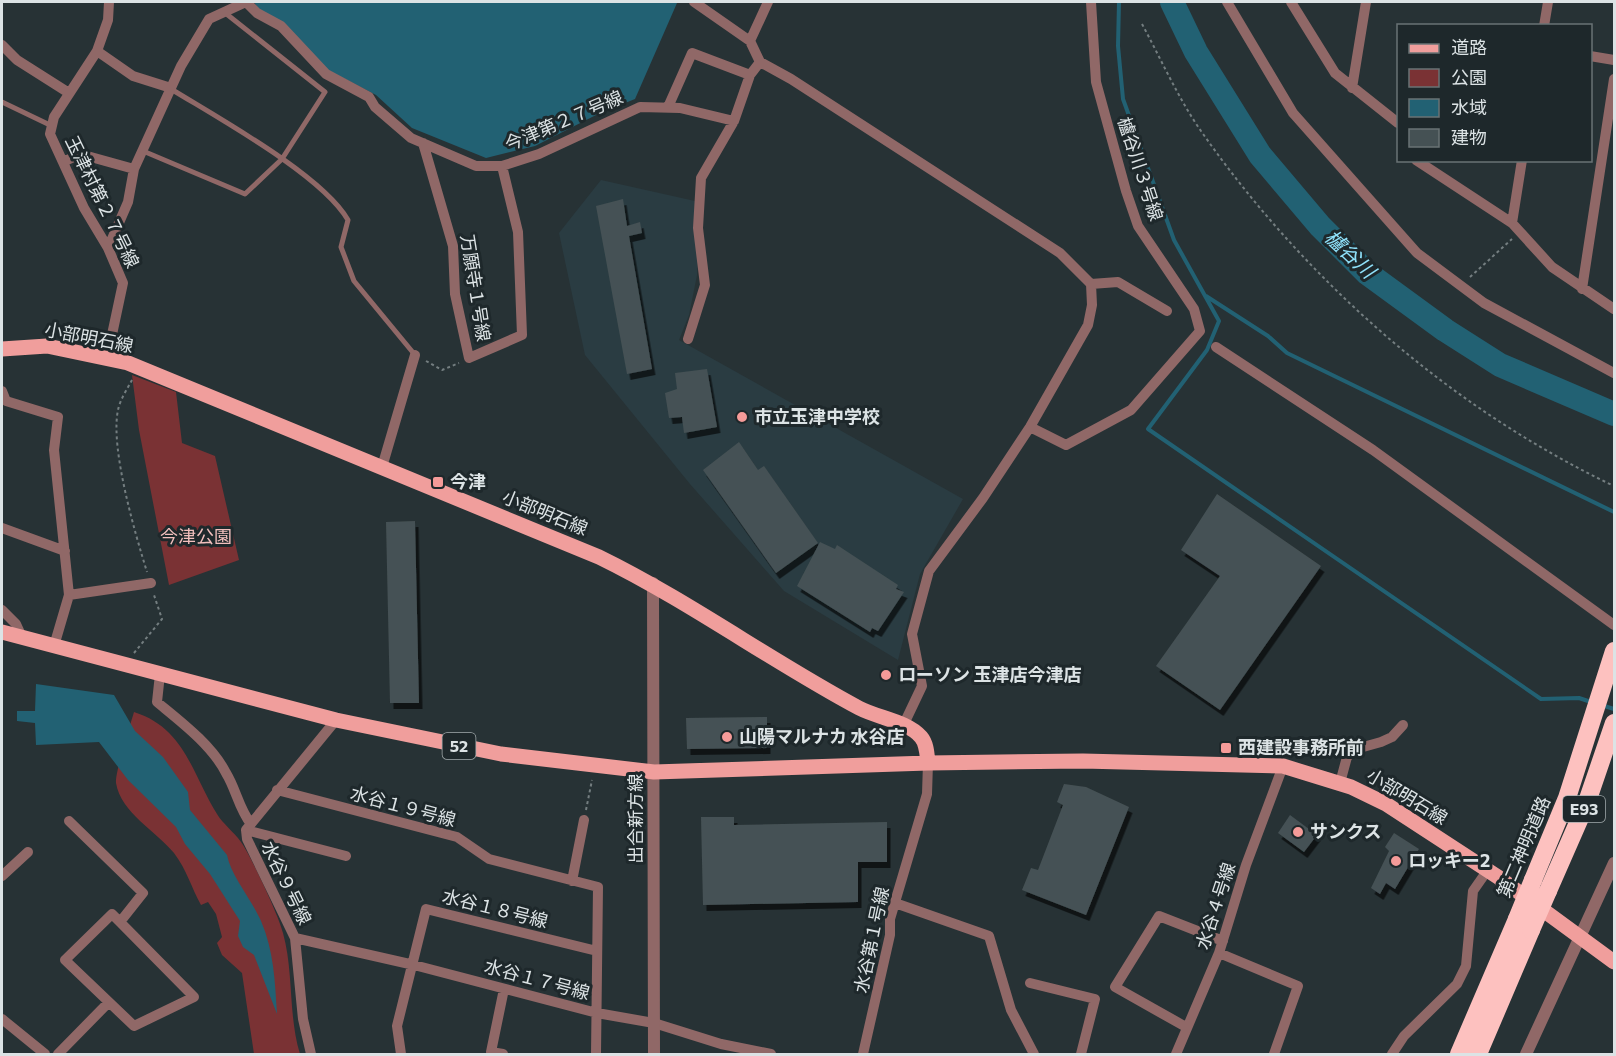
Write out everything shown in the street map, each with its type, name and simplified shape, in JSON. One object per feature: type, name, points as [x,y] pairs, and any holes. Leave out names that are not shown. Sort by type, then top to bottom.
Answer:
[{"type":"highway","name":"第二神明道路","points":[[1478,1054],[1524,925],[1533,880],[1567,798],[1596,716],[1614,651]]},
{"type":"highway","name":"第二神明道路","points":[[1459,1054],[1524,925],[1548,891],[1587,802],[1614,723]]},
{"type":"main road","name":"小部明石線","points":[[2,349],[47,346],[138,367],[599,557],[653,583],[861,709],[921,736],[926,747],[928,763]]},
{"type":"main road","name":"小部明石線","points":[[2,632],[336,720],[501,754],[595,766],[654,772],[928,763],[1083,761],[1283,766],[1340,783],[1386,804],[1487,871],[1614,962]]},
{"type":"street","name":"玉津村第２７号線","points":[[106,358],[123,284],[108,248],[84,208],[50,134],[54,117],[97,51],[108,20],[109,2]]},
{"type":"street","points":[[108,248],[128,202],[134,169],[171,88],[209,19],[246,2]]},
{"type":"street","name":"今津第２７号線","points":[[246,2],[257,13],[281,26],[326,74],[369,97],[371,110],[411,138],[476,166],[502,166],[539,154],[640,106],[668,107],[734,121]]},
{"type":"street","points":[[694,2],[750,41],[760,62],[791,79],[1060,253],[1090,285],[1092,305],[1088,325],[1030,427],[929,571],[912,633],[922,686],[903,726]]},
{"type":"street","points":[[750,41],[768,2]]},
{"type":"street","name":"櫨谷川３号線","points":[[1030,427],[1066,445],[1131,410],[1200,331],[1194,309],[1138,226],[1126,191],[1096,82],[1091,2]]},
{"type":"street","points":[[1227,2],[1293,113],[1417,253],[1484,303],[1614,373]]},
{"type":"street","points":[[1291,2],[1335,73],[1397,122]]},
{"type":"street","points":[[1352,88],[1366,2]]},
{"type":"street","points":[[1544,24],[1548,2]]},
{"type":"street","points":[[2,45],[16,60],[69,93]]},
{"type":"street","points":[[97,51],[133,76],[171,88]]},
{"type":"street","points":[[668,107],[692,53],[750,75]]},
{"type":"street","points":[[1592,56],[1614,60]]},
{"type":"street","points":[[688,339],[705,285],[698,228],[702,178],[734,121],[750,75],[760,62]]},
{"type":"street","points":[[1582,289],[1614,79]]},
{"type":"street","name":"万願寺１号線","points":[[423,143],[453,246],[455,294],[470,358],[522,335],[518,232],[502,166]]},
{"type":"street","points":[[63,162],[80,154],[134,169]]},
{"type":"street","points":[[1419,162],[1512,223],[1552,267],[1614,309]]},
{"type":"street","points":[[1512,223],[1522,162]]},
{"type":"street","points":[[1090,285],[1118,282],[1167,311]]},
{"type":"street","points":[[1216,347],[1373,450],[1614,625]]},
{"type":"street","points":[[382,467],[415,355]]},
{"type":"street","points":[[2,391],[6,401],[58,417],[54,450],[69,595],[54,646]]},
{"type":"street","points":[[2,528],[65,551]]},
{"type":"street","points":[[69,595],[151,583]]},
{"type":"street","name":"出合新方線","points":[[653,583],[654,1054]]},
{"type":"street","points":[[2,610],[16,624],[22,637]]},
{"type":"street","points":[[160,674],[157,702],[178,719],[226,771],[249,827],[346,856]]},
{"type":"street","name":"水谷９号線","points":[[311,1054],[303,1019],[295,938],[247,839],[249,827],[336,720]]},
{"type":"street","points":[[1340,783],[1347,757],[1356,749],[1381,742],[1392,736],[1403,725]]},
{"type":"street","name":"水谷第１号線","points":[[863,1054],[890,935],[890,919],[927,794],[928,763]]},
{"type":"street","name":"水谷４号線","points":[[1176,1054],[1219,953],[1246,865],[1283,766]]},
{"type":"street","name":"水谷１９号線","points":[[277,790],[457,837],[489,859],[598,887],[596,1054]]},
{"type":"street","points":[[69,820],[143,893],[120,922]]},
{"type":"street","points":[[572,881],[584,820]]},
{"type":"street","points":[[2,876],[28,852]]},
{"type":"street","points":[[1526,1054],[1581,940],[1614,863]]},
{"type":"street","points":[[1392,1054],[1404,1036],[1457,984],[1466,966],[1473,891],[1487,871]]},
{"type":"street","points":[[895,903],[989,936],[1011,1010],[1034,1054]]},
{"type":"street","name":"水谷１８号線","points":[[401,1054],[397,1026],[426,909],[597,951]]},
{"type":"street","points":[[112,914],[194,997],[134,1026],[108,1003],[65,960],[112,914]]},
{"type":"street","points":[[1186,1027],[1115,987],[1159,916],[1223,941]]},
{"type":"street","name":"水谷１７号線","points":[[295,938],[414,964],[597,1012],[654,1023],[720,1049],[768,1054]]},
{"type":"street","points":[[1219,953],[1298,987],[1274,1054]]},
{"type":"street","points":[[1030,983],[1095,999],[1081,1054]]},
{"type":"street","points":[[503,1054],[491,1052],[504,989]]},
{"type":"street","points":[[58,1054],[108,1003]]},
{"type":"street","points":[[2,1019],[45,1054]]},
{"type":"lane","points":[[143,151],[245,194],[282,159],[325,92],[225,12]]},
{"type":"lane","points":[[171,88],[282,159],[340,207],[348,220],[341,247],[354,281],[415,355]]},
{"type":"lane","points":[[2,102],[52,126]]},
{"type":"path","points":[[1142,24],[1200,129],[1260,210],[1335,290],[1439,379],[1559,460],[1614,486]]},
{"type":"path","points":[[1462,285],[1518,232]]},
{"type":"path","points":[[415,355],[442,370],[470,358]]},
{"type":"path","points":[[131,666],[135,652],[162,619],[132,523],[117,436],[118,408],[138,367]]},
{"type":"path","points":[[584,820],[595,766]]},
{"type":"shaded area","points":[[601,180],[695,201],[699,240],[697,275],[689,315],[679,340],[963,499],[920,574],[898,660],[784,591],[690,484],[585,355],[559,233]]},
{"type":"green space","name":"今津公園","points":[[132,375],[176,392],[182,443],[215,456],[239,560],[169,585],[139,430]]},
{"type":"green space","points":[[134,712],[151,719],[176,741],[217,814],[246,849],[258,872],[283,933],[289,963],[296,1039],[300,1054],[254,1054],[242,973],[222,955],[217,943],[222,937],[216,914],[208,902],[201,905],[174,853],[132,813],[119,794],[116,777]]},
{"type":"water","points":[[254,2],[677,3],[635,99],[600,113],[535,146],[486,158],[412,128],[376,95],[324,68],[259,10]]},
{"type":"water","points":[[36,684],[114,695],[135,731],[163,757],[188,792],[190,810],[227,855],[233,871],[261,921],[271,955],[277,1014],[254,955],[243,947],[238,936],[240,921],[210,874],[185,844],[176,827],[128,780],[99,742],[36,745],[35,723],[17,721],[17,711],[35,711]]},
{"type":"building","points":[[623,199],[627,226],[640,222],[642,233],[629,236],[652,369],[627,374],[596,206]]},
{"type":"building","points":[[707,369],[717,427],[684,433],[682,417],[669,418],[665,393],[677,389],[675,373]]},
{"type":"building","points":[[739,442],[758,470],[764,466],[818,543],[776,573],[703,470]]},
{"type":"building","points":[[1217,494],[1321,566],[1220,710],[1156,666],[1220,576],[1181,550]]},
{"type":"building","points":[[415,521],[419,703],[390,703],[386,522]]},
{"type":"building","points":[[820,542],[835,549],[837,545],[898,585],[896,589],[904,592],[878,631],[872,628],[870,632],[797,586]]},
{"type":"building","points":[[767,717],[767,748],[687,749],[686,718]]},
{"type":"building","points":[[1064,784],[1086,787],[1129,807],[1086,915],[1022,890],[1031,868],[1038,870],[1063,805],[1057,802]]},
{"type":"building","points":[[1290,815],[1317,835],[1304,852],[1278,833]]},
{"type":"building","points":[[701,817],[734,817],[734,825],[887,822],[887,862],[858,862],[858,902],[703,905]]},
{"type":"building","points":[[1394,833],[1419,849],[1395,889],[1386,883],[1380,894],[1371,888],[1389,851],[1385,847]]},
{"type":"waterway","points":[[1119,2],[1118,46],[1123,99],[1174,240],[1219,321],[1207,350],[1148,429],[1541,699],[1579,698],[1591,702]]},
{"type":"waterway","name":"櫨谷川","points":[[1172,2],[1196,52],[1260,155],[1320,226],[1367,273],[1445,330],[1500,365],[1614,414]]},
{"type":"waterway","points":[[1206,296],[1268,336],[1287,353],[1614,512]]},
{"type":"waterway","points":[[1601,705],[1614,709]]},
{"type":"place","name":"市立玉津中学校","points":[[742,417]]},
{"type":"place","name":"今津","points":[[438,482]]},
{"type":"place","name":"ローソン 玉津店今津店","points":[[886,675]]},
{"type":"place","name":"山陽マルナカ 水谷店","points":[[727,737]]},
{"type":"place","name":"西建設事務所前","points":[[1226,748]]},
{"type":"place","name":"サンクス","points":[[1298,832]]},
{"type":"place","name":"ロッキー2","points":[[1396,861]]}]
